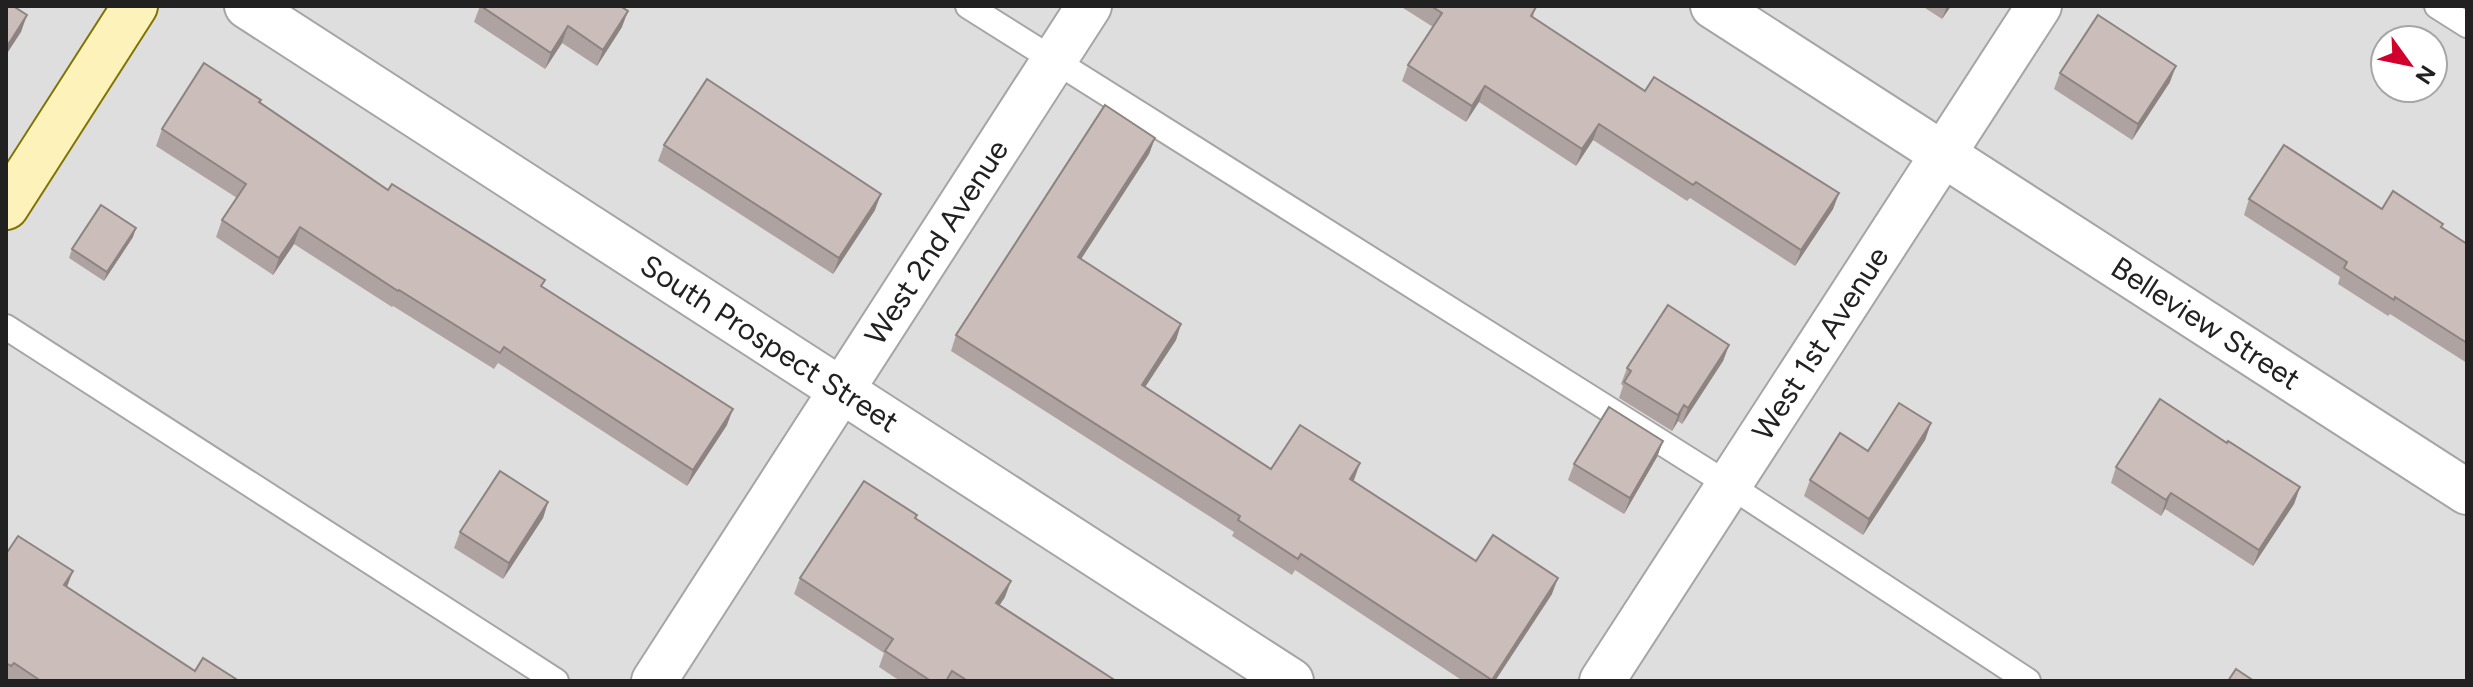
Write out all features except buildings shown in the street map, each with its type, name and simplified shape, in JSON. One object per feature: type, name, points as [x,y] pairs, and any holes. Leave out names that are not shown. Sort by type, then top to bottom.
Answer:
[{"type":"main road","points":[[6,207],[135,6]]},
{"type":"street","name":"South Prospect Street","points":[[247,6],[1291,681]]},
{"type":"street","name":"West 2nd Avenue","points":[[654,681],[1089,6]]},
{"type":"street","name":"Belleview Street","points":[[1713,6],[2467,492]]},
{"type":"street","name":"West 1st Avenue","points":[[1602,681],[2039,6]]},
{"type":"lane","points":[[968,6],[1729,485],[2028,681]]},
{"type":"lane","points":[[2437,6],[2467,25]]},
{"type":"lane","points":[[6,327],[556,681]]},
{"type":"shaded area","points":[[6,6],[2467,6],[2467,681],[6,681]]}]
